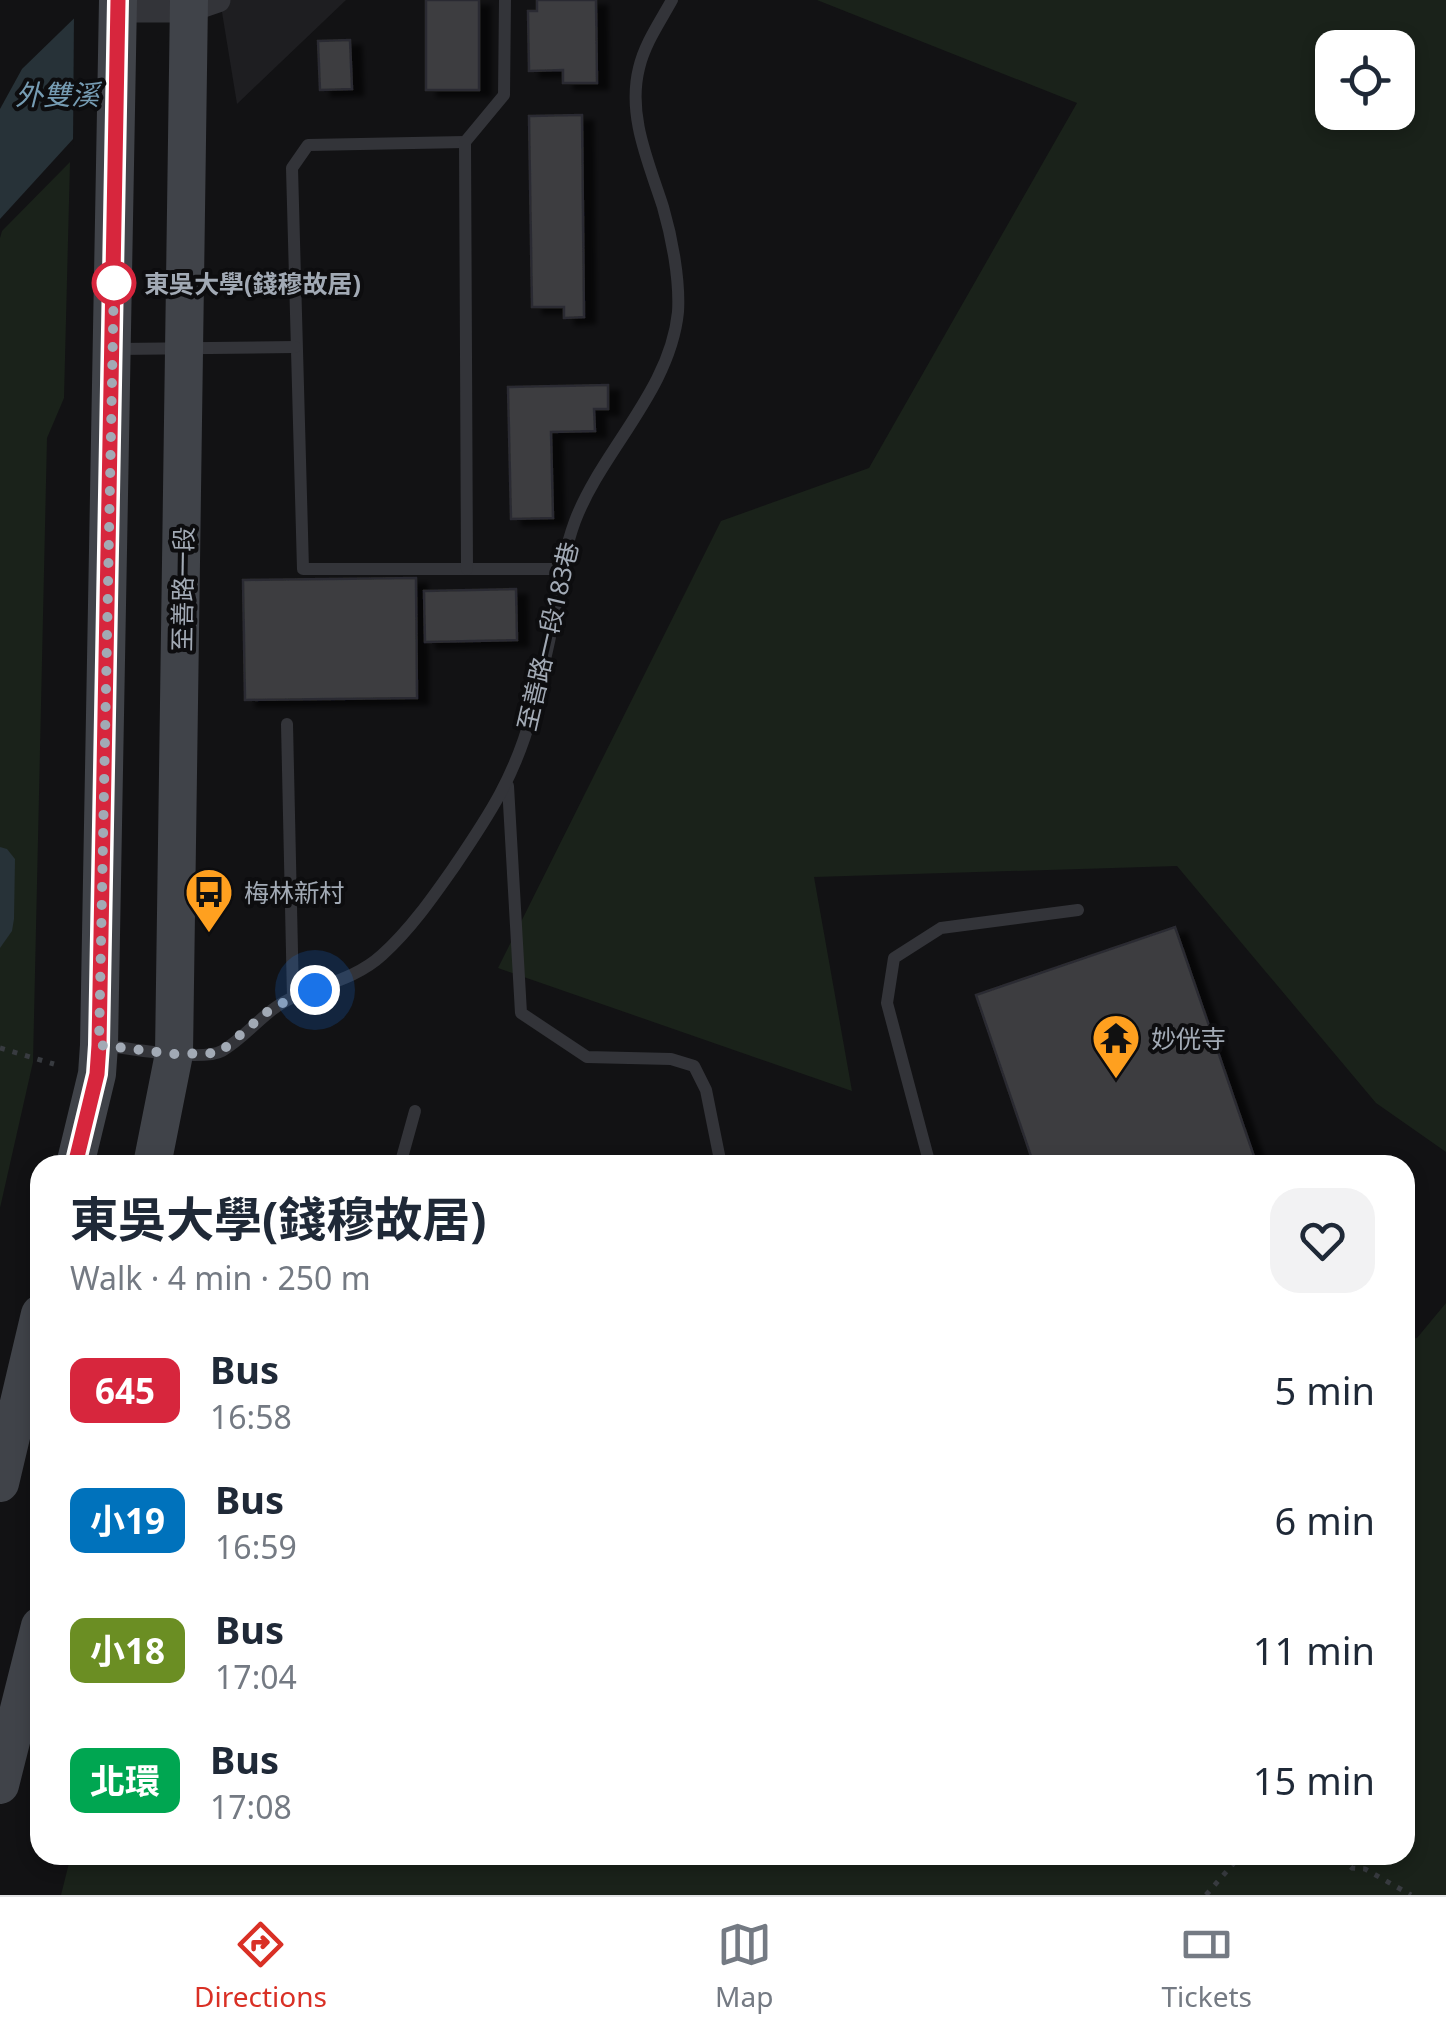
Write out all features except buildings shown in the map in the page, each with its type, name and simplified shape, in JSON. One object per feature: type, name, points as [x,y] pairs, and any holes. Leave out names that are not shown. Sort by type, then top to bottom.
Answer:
[{"type":"main road","name":"至善路一段","points":[[154,1155],[174,1054],[186,348],[199,4]]},
{"type":"main road","points":[[77,1155],[97,1074],[99,1045],[118,5]]},
{"type":"main road","points":[[0,1483],[30,1356]]},
{"type":"main road","points":[[0,1785],[30,1666]]},
{"type":"street","points":[[118,5],[199,4]]},
{"type":"lane","points":[[468,569],[465,142],[504,94],[505,0]]},
{"type":"lane","name":"至善路一段183巷","points":[[99,1045],[174,1054],[219,1053],[267,1012],[293,997],[336,984],[381,956],[435,894],[508,784],[531,716],[561,569],[577,517],[669,352],[678,311],[663,209],[645,162],[636,104],[638,72],[645,48],[672,0]]},
{"type":"lane","points":[[465,142],[308,145],[292,168],[303,570],[561,569]]},
{"type":"lane","points":[[113,349],[295,346]]},
{"type":"lane","points":[[287,724],[293,997]]},
{"type":"lane","points":[[508,784],[520,1013],[587,1056],[672,1059],[694,1066],[706,1090],[719,1155]]},
{"type":"lane","points":[[927,1155],[887,1003],[894,958],[941,928],[1078,910]]},
{"type":"lane","points":[[403,1155],[415,1111]]},
{"type":"path","points":[[0,1048],[54,1064]]},
{"type":"path","points":[[1206,1895],[1232,1865]]},
{"type":"path","points":[[1348,1865],[1365,1869],[1411,1895]]},
{"type":"shaded area","points":[[220,0],[346,0],[237,104]]},
{"type":"shaded area","points":[[817,0],[1446,0],[1446,1152],[1376,1103],[1177,866],[814,877],[852,1091],[498,968],[721,521],[869,468],[1077,103]]},
{"type":"shaded area","points":[[70,162],[64,398],[47,438],[33,1062],[0,1208],[0,238],[2,231]]},
{"type":"shaded area","points":[[1446,1303],[1446,1895],[61,1895],[68,1865],[1415,1865],[1417,1338]]},
{"type":"water","name":"外雙溪","points":[[93,0],[200,0],[0,219],[0,109],[22,69]]},
{"type":"water","points":[[0,847],[15,859],[12,931],[0,948]]},
{"type":"pier","points":[[86,0],[205,0],[73,146],[74,12]]},
{"type":"bus line","name":"645","points":[[77,1155],[97,1074],[99,1045],[118,0]]},
{"type":"place","name":"東吳大學(錢穆故居)","points":[[114,283]]},
{"type":"place","name":"梅林新村","points":[[209,934]]},
{"type":"place","name":"妙侊寺","points":[[1116,1080]]},
{"type":"route","points":[[114,283],[114,279],[99,1045],[174,1054],[219,1053],[267,1012],[315,990]]}]
